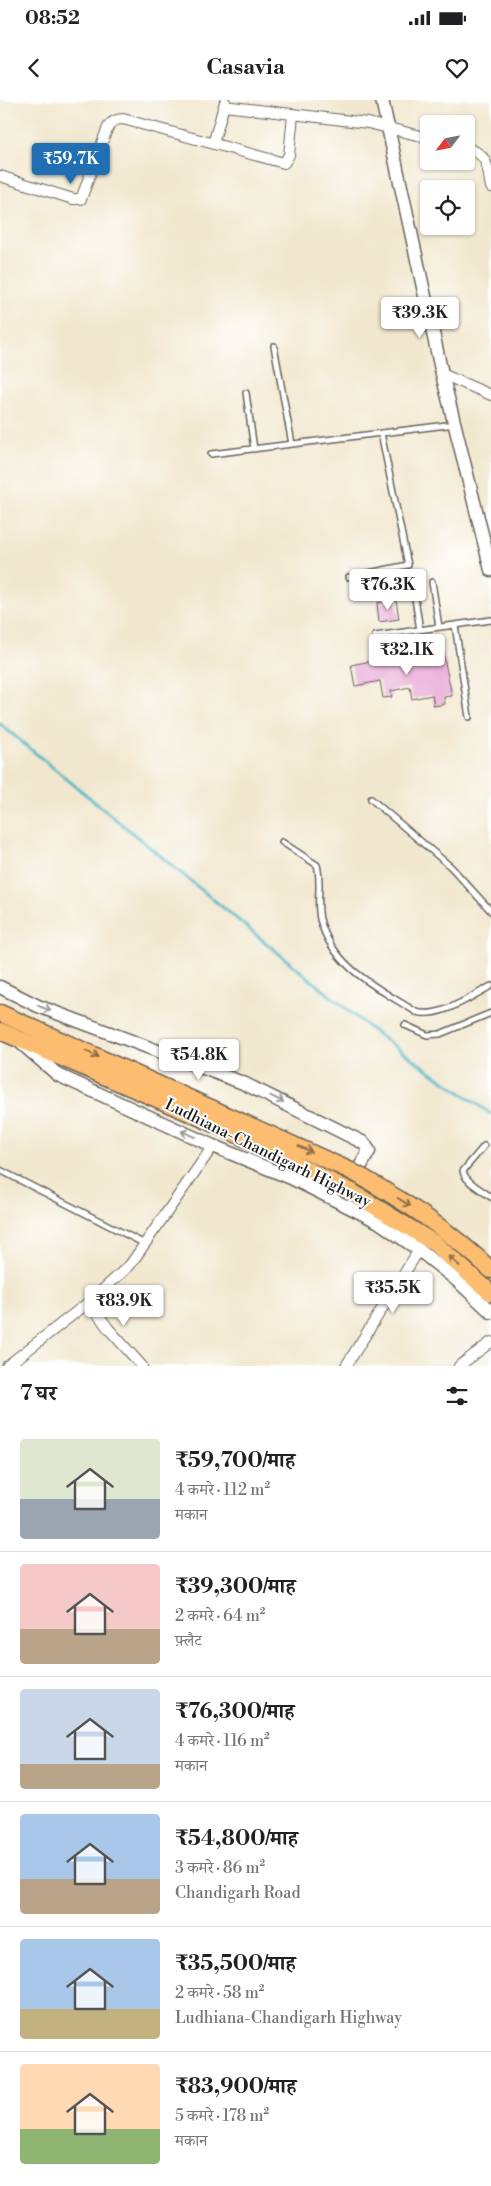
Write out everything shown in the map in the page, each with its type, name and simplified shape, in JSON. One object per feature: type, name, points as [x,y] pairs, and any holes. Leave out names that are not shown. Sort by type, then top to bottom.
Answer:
[{"type":"highway","points":[[0,1013],[357,1174],[427,1216],[463,1243],[491,1270]]},
{"type":"highway","name":"Ludhiana-Chandigarh Highway","points":[[7,1034],[224,1128],[434,1243],[491,1294]]},
{"type":"street","points":[[382,100],[442,374],[490,562]]},
{"type":"street","points":[[213,144],[225,103],[293,115],[388,126],[420,135]]},
{"type":"street","points":[[0,176],[73,199],[81,199],[108,127],[117,119],[284,164],[289,155],[293,115]]},
{"type":"street","points":[[475,150],[484,156],[491,187]]},
{"type":"street","points":[[442,374],[491,395]]},
{"type":"street","points":[[0,987],[38,1006],[243,1083],[364,1142],[369,1152],[345,1194]]},
{"type":"street","points":[[7,1034],[58,1075],[213,1146],[291,1178],[345,1194],[459,1282],[491,1312]]},
{"type":"street","points":[[7,1366],[90,1302],[119,1277],[145,1244],[213,1146]]},
{"type":"street","points":[[346,1366],[419,1250]]},
{"type":"street","points":[[90,1302],[108,1328],[142,1366]]},
{"type":"street","points":[[459,1366],[491,1342]]},
{"type":"lane","points":[[274,346],[292,444]]},
{"type":"lane","points":[[246,393],[254,449]]},
{"type":"lane","points":[[211,454],[456,424]]},
{"type":"lane","points":[[349,577],[408,565],[381,433]]},
{"type":"lane","points":[[412,580],[420,630]]},
{"type":"lane","points":[[432,582],[439,627]]},
{"type":"lane","points":[[375,636],[491,620]]},
{"type":"lane","points":[[455,625],[469,717]]},
{"type":"lane","points":[[371,799],[451,867],[491,911]]},
{"type":"lane","points":[[282,842],[317,865],[319,913],[324,930],[338,955],[359,977],[416,1012],[425,1015],[438,1013],[491,986]]},
{"type":"lane","points":[[405,1026],[427,1035],[440,1034],[491,1013]]},
{"type":"lane","points":[[484,1146],[463,1171],[464,1176],[468,1180],[491,1197]]},
{"type":"lane","points":[[0,1170],[145,1244]]},
{"type":"building","points":[[396,600],[399,619],[379,622],[377,603]]},
{"type":"building","points":[[383,649],[384,655],[390,654],[390,660],[411,656],[412,659],[443,653],[452,696],[444,697],[445,704],[434,706],[432,695],[412,699],[410,687],[391,691],[392,697],[383,698],[380,681],[355,686],[351,665],[377,660],[375,651]]},
{"type":"waterway","points":[[0,724],[373,1031],[491,1114]]}]
